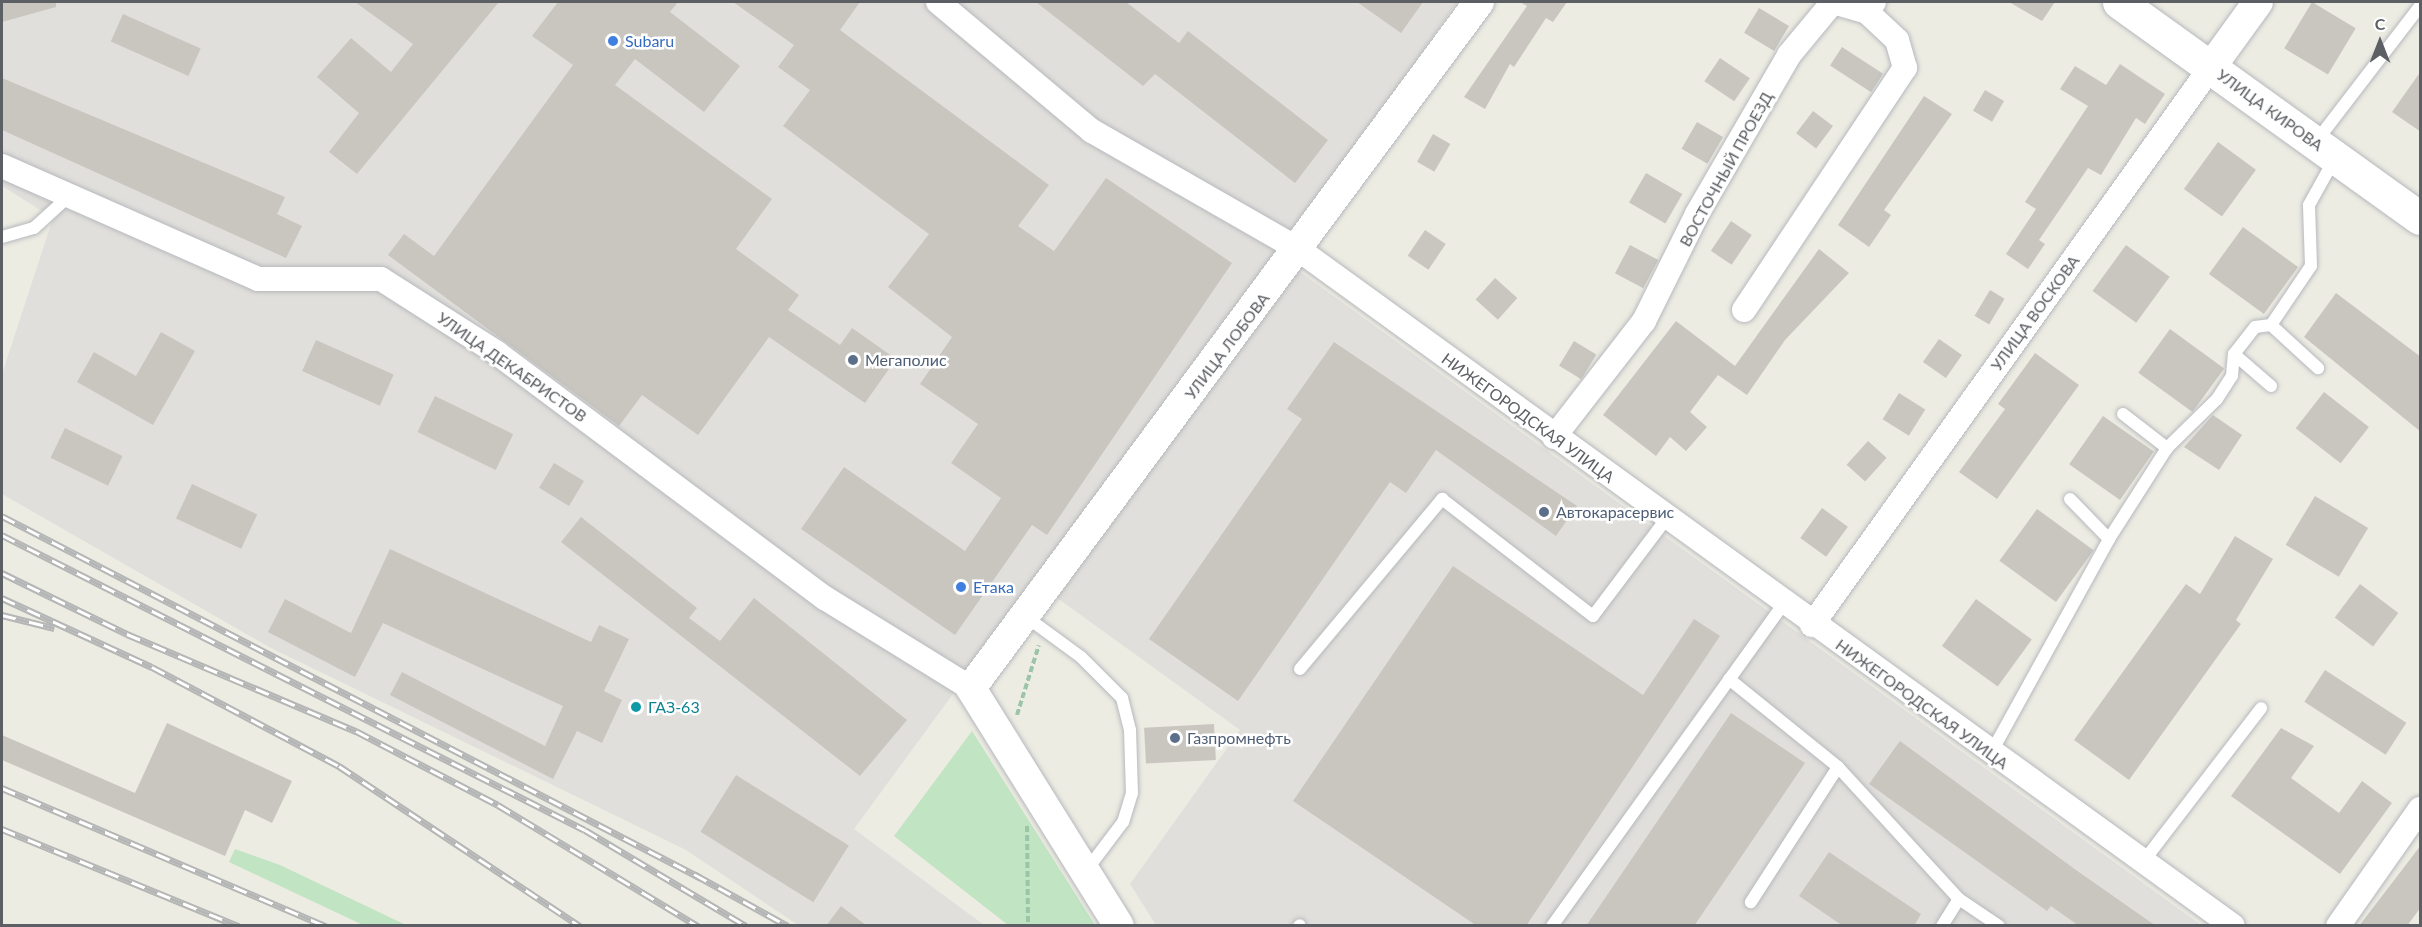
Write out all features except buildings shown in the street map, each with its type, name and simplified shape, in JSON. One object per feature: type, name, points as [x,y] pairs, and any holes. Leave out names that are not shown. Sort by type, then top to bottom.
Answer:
[{"type":"main road","name":"УЛИЦА КИРОВА","points":[[2119,2],[2421,218]]},
{"type":"street","name":"НИЖЕГОРОДСКАЯ УЛИЦА","points":[[938,2],[1092,131],[1298,249],[1812,625],[2233,926]]},
{"type":"street","name":"УЛИЦА ЛОБОВА","points":[[971,688],[1034,623],[1298,249],[1479,2]]},
{"type":"street","name":"ВОСТОЧНЫЙ ПРОЕЗД","points":[[1554,437],[1644,321],[1697,214],[1789,55],[1833,2],[1870,7]]},
{"type":"street","name":"УЛИЦА ВОСКОВА","points":[[1812,625],[2258,2]]},
{"type":"street","points":[[1744,310],[1905,68],[1897,40],[1870,7]]},
{"type":"street","name":"УЛИЦА ДЕКАБРИСТОВ","points":[[2,166],[258,279],[381,279],[497,353],[825,598],[971,688]]},
{"type":"street","points":[[971,688],[1119,926]]},
{"type":"street","points":[[2338,926],[2421,809]]},
{"type":"lane","points":[[1991,753],[2109,539],[2168,448],[2217,399],[2232,376],[2234,354],[2255,327],[2271,325],[2311,267],[2309,205],[2325,150],[2421,6]]},
{"type":"lane","points":[[2,237],[33,228],[69,196]]},
{"type":"lane","points":[[2271,325],[2318,368]]},
{"type":"lane","points":[[2234,354],[2271,386]]},
{"type":"lane","points":[[2123,414],[2168,448]]},
{"type":"lane","points":[[1300,669],[1442,499],[1593,616],[1666,519]]},
{"type":"lane","points":[[2070,499],[2109,539]]},
{"type":"lane","points":[[1552,926],[1783,604]]},
{"type":"lane","points":[[1034,623],[1122,698],[1130,730],[1132,793],[1122,822],[1086,871]]},
{"type":"lane","points":[[1729,679],[1838,767],[1959,899],[1999,926]]},
{"type":"lane","points":[[2143,862],[2261,708]]},
{"type":"lane","points":[[1751,902],[1838,767]]},
{"type":"lane","points":[[1942,926],[1959,899]]},
{"type":"path","points":[[1008,746],[1034,623]]},
{"type":"path","points":[[1027,819],[1028,926]]},
{"type":"shaded area","points":[[2,2],[1457,2],[1281,258],[2201,925],[1156,925],[1130,884],[1240,730],[1035,582],[854,829],[984,925],[798,925],[686,850],[269,647],[2,494],[2,374],[53,218],[2,186]]},
{"type":"green space","points":[[972,731],[1095,925],[1008,925],[894,836]]},
{"type":"green space","points":[[235,849],[280,865],[406,925],[363,925],[229,862]]},
{"type":"railway","points":[[2,516],[701,878]]},
{"type":"railway","points":[[2,535],[585,830],[746,926]]},
{"type":"railway","points":[[2,573],[127,634],[356,731],[498,805],[698,926]]},
{"type":"railway","points":[[2,598],[152,667],[339,766],[580,926]]},
{"type":"railway","points":[[2,615],[54,628]]},
{"type":"railway","points":[[2,788],[326,926]]},
{"type":"railway","points":[[2,829],[239,926]]},
{"type":"railway","points":[[694,874],[788,926]]},
{"type":"place","name":"Subaru","points":[[613,41]]},
{"type":"place","name":"Мегаполис","points":[[853,360]]},
{"type":"place","name":"Автокарасервис","points":[[1544,512]]},
{"type":"place","name":"Етака","points":[[961,587]]},
{"type":"place","name":"ГАЗ-63","points":[[636,707]]},
{"type":"place","name":"Газпромнефть","points":[[1175,738]]}]
